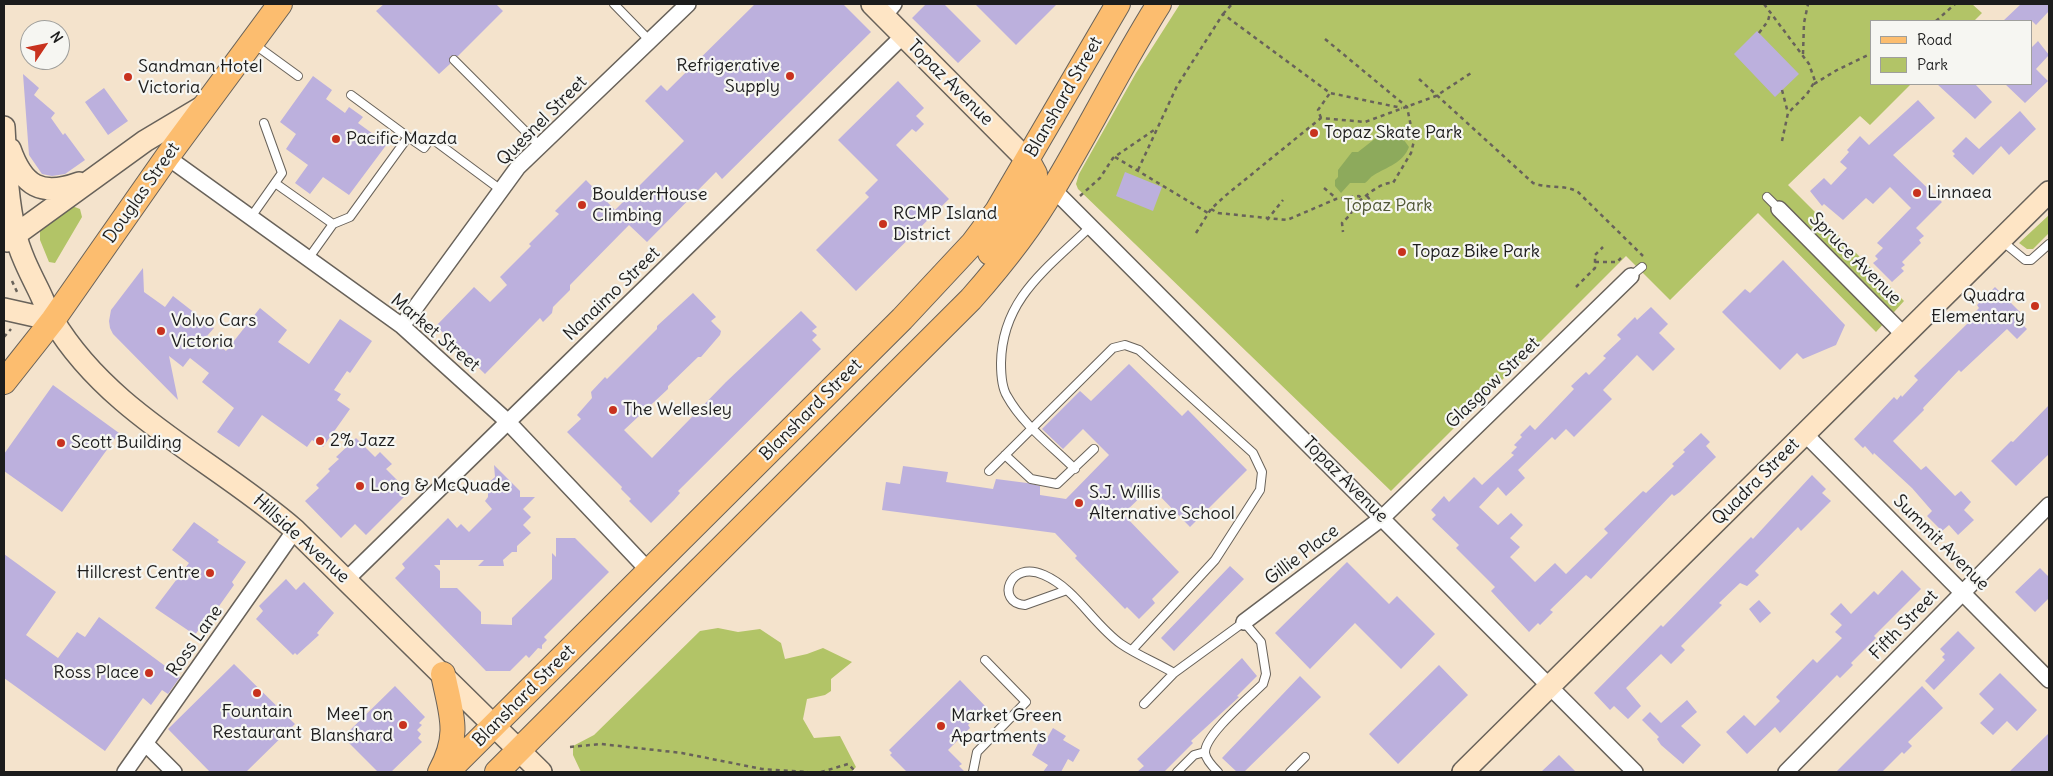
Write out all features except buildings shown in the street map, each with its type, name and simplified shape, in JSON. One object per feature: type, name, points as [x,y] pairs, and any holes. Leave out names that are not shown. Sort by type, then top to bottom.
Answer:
[{"type":"main road","name":"Douglas Street","points":[[4,382],[52,320],[167,157],[280,4]]},
{"type":"main road","name":"Blanshard Street","points":[[447,772],[946,274],[997,211],[1028,161],[1118,4]]},
{"type":"main road","name":"Blanshard Street","points":[[497,772],[926,344],[997,269],[1053,189],[1128,53],[1159,4]]},
{"type":"main road","name":"Topaz Avenue","points":[[884,8],[903,36],[1028,161]]},
{"type":"main road","points":[[10,239],[93,177],[207,104]]},
{"type":"main road","name":"Hillside Avenue","points":[[4,127],[10,239],[52,320],[96,375],[135,410],[254,497],[295,530],[347,579],[541,772]]},
{"type":"main road","points":[[4,132],[21,174],[32,184],[45,190],[62,189],[93,177]]},
{"type":"main road","points":[[926,344],[1003,235],[1034,184],[1035,174],[1028,161]]},
{"type":"main road","name":"Quadra Street","points":[[1463,772],[2049,192]]},
{"type":"main road","points":[[4,309],[52,320]]},
{"type":"main road","points":[[440,772],[448,757],[454,729],[443,674]]},
{"type":"street","name":"Quesnel Street","points":[[402,326],[518,167],[688,4]]},
{"type":"street","name":"Nanaimo Street","points":[[347,579],[903,36]]},
{"type":"street","name":"Market Street","points":[[167,157],[402,326],[508,422],[649,571]]},
{"type":"street","name":"Topaz Avenue","points":[[1053,189],[1635,772]]},
{"type":"street","name":"Spruce Avenue","points":[[1779,209],[1904,335]]},
{"type":"street","name":"Glasgow Street","points":[[1382,518],[1637,272]]},
{"type":"street","name":"Summit Avenue","points":[[1804,433],[1963,591],[2049,680]]},
{"type":"street","name":"Fifth Street","points":[[1786,772],[2049,505]]},
{"type":"street","name":"Gillie Place","points":[[1244,622],[1382,518]]},
{"type":"street","name":"Ross Lane","points":[[125,772],[295,530]]},
{"type":"street","points":[[146,744],[174,772]]},
{"type":"lane","points":[[614,4],[650,42]]},
{"type":"lane","points":[[252,43],[298,76]]},
{"type":"lane","points":[[454,60],[540,146]]},
{"type":"lane","points":[[351,95],[424,148],[430,138],[501,190]]},
{"type":"lane","points":[[251,217],[282,174],[264,123]]},
{"type":"lane","points":[[308,259],[333,224],[350,217],[408,137]]},
{"type":"lane","points":[[275,183],[333,224]]},
{"type":"lane","points":[[1767,197],[1779,209]]},
{"type":"lane","points":[[1075,469],[1018,413],[1005,394],[1001,369],[1001,341],[1010,315],[1026,290],[1090,227]]},
{"type":"lane","points":[[2001,240],[2025,260],[2030,260],[2049,244]]},
{"type":"lane","points":[[989,470],[1112,348],[1125,345],[1139,350],[1253,453],[1262,472],[1260,490],[1216,560],[1132,650]]},
{"type":"lane","points":[[1005,455],[1031,479],[1057,484],[1094,449]]},
{"type":"lane","points":[[1067,590],[1025,605],[1018,605],[1011,598],[1008,589],[1010,581],[1018,573],[1030,570],[1045,575],[1067,590],[1120,643],[1174,673]]},
{"type":"lane","points":[[1144,704],[1174,673],[1244,622],[1261,642],[1266,674],[1263,684],[1214,733],[1205,752],[1211,766],[1218,772]]},
{"type":"lane","points":[[973,772],[976,752],[1026,702],[985,660]]},
{"type":"lane","points":[[1176,772],[1194,755],[1205,752]]},
{"type":"lane","points":[[1290,772],[1305,757]]},
{"type":"path","points":[[1138,170],[1177,86],[1223,14],[1232,4]]},
{"type":"path","points":[[1764,4],[1813,73],[1813,85]]},
{"type":"path","points":[[1802,56],[1804,23],[1808,4]]},
{"type":"path","points":[[1937,20],[1955,4]]},
{"type":"path","points":[[1759,34],[1768,21],[1770,13]]},
{"type":"path","points":[[1223,14],[1330,93],[1407,108],[1436,96],[1471,73]]},
{"type":"path","points":[[1325,39],[1407,108],[1414,141],[1410,153],[1393,183],[1387,182],[1352,207],[1351,214],[1342,223],[1343,232]]},
{"type":"path","points":[[1788,113],[1813,85],[1837,70],[1870,54]]},
{"type":"path","points":[[1419,79],[1533,183],[1542,186],[1570,187],[1578,192],[1645,258]]},
{"type":"path","points":[[1782,90],[1788,113],[1782,141]]},
{"type":"path","points":[[1321,118],[1318,110],[1330,93]]},
{"type":"path","points":[[1196,233],[1211,209],[1289,141],[1321,118],[1365,122],[1402,108]]},
{"type":"path","points":[[1070,206],[1100,178],[1115,156],[1158,128]]},
{"type":"path","points":[[1115,156],[1208,213]]},
{"type":"path","points":[[1324,188],[1336,199]]},
{"type":"path","points":[[1211,209],[1218,213],[1267,220],[1295,218],[1336,199],[1359,196],[1362,199]]},
{"type":"path","points":[[1367,196],[1374,205]]},
{"type":"path","points":[[1267,220],[1283,200]]},
{"type":"path","points":[[1576,287],[1595,268],[1595,255],[1603,247]]},
{"type":"path","points":[[1595,262],[1617,262],[1621,258]]},
{"type":"path","points":[[570,747],[601,744],[673,752],[762,769],[808,772]]},
{"type":"path","points":[[821,772],[848,764],[856,772]]},
{"type":"green space","name":"Topaz Park","points":[[1180,4],[1972,4],[1982,13],[1975,20],[1870,20],[1870,85],[1910,85],[1870,125],[1860,116],[1788,185],[1904,301],[1876,332],[1758,213],[1670,300],[1626,256],[1391,491],[1078,189],[1076,184],[1079,174],[1136,73]]},
{"type":"green space","points":[[1395,128],[1409,147],[1403,157],[1365,183],[1350,183],[1341,193],[1335,186],[1335,180],[1338,177],[1338,170],[1352,152],[1358,152],[1381,134],[1383,136]]},
{"type":"green space","points":[[72,206],[80,209],[82,217],[55,263],[49,262],[40,240],[40,231]]},
{"type":"green space","points":[[2049,215],[2049,233],[2033,249],[2027,249],[2019,243]]},
{"type":"green space","points":[[718,628],[738,632],[760,629],[781,643],[785,659],[823,648],[852,662],[831,679],[831,691],[825,695],[807,699],[803,719],[814,738],[840,736],[856,767],[851,772],[581,772],[573,755],[573,746],[594,735],[700,631]]},
{"type":"place","name":"Refrigerative Supply","points":[[790,76]]},
{"type":"place","name":"Sandman Hotel Victoria","points":[[128,77]]},
{"type":"place","name":"Topaz Skate Park","points":[[1314,133]]},
{"type":"place","name":"Pacific Mazda","points":[[336,139]]},
{"type":"place","name":"Linnaea","points":[[1917,193]]},
{"type":"place","name":"BoulderHouse Climbing","points":[[582,205]]},
{"type":"place","name":"RCMP Island District","points":[[883,224]]},
{"type":"place","name":"Topaz Bike Park","points":[[1402,252]]},
{"type":"place","name":"Quadra Elementary","points":[[2035,306]]},
{"type":"place","name":"Volvo Cars Victoria","points":[[161,331]]},
{"type":"place","name":"The Wellesley","points":[[613,410]]},
{"type":"place","name":"2% Jazz","points":[[320,441]]},
{"type":"place","name":"Scott Building","points":[[61,443]]},
{"type":"place","name":"Long & McQuade","points":[[360,486]]},
{"type":"place","name":"S.J. Willis Alternative School","points":[[1079,503]]},
{"type":"place","name":"Hillcrest Centre","points":[[210,573]]},
{"type":"place","name":"Ross Place","points":[[149,673]]},
{"type":"place","name":"Fountain Restaurant","points":[[257,693]]},
{"type":"place","name":"MeeT on Blanshard","points":[[403,725]]},
{"type":"place","name":"Market Green Apartments","points":[[941,726]]}]
